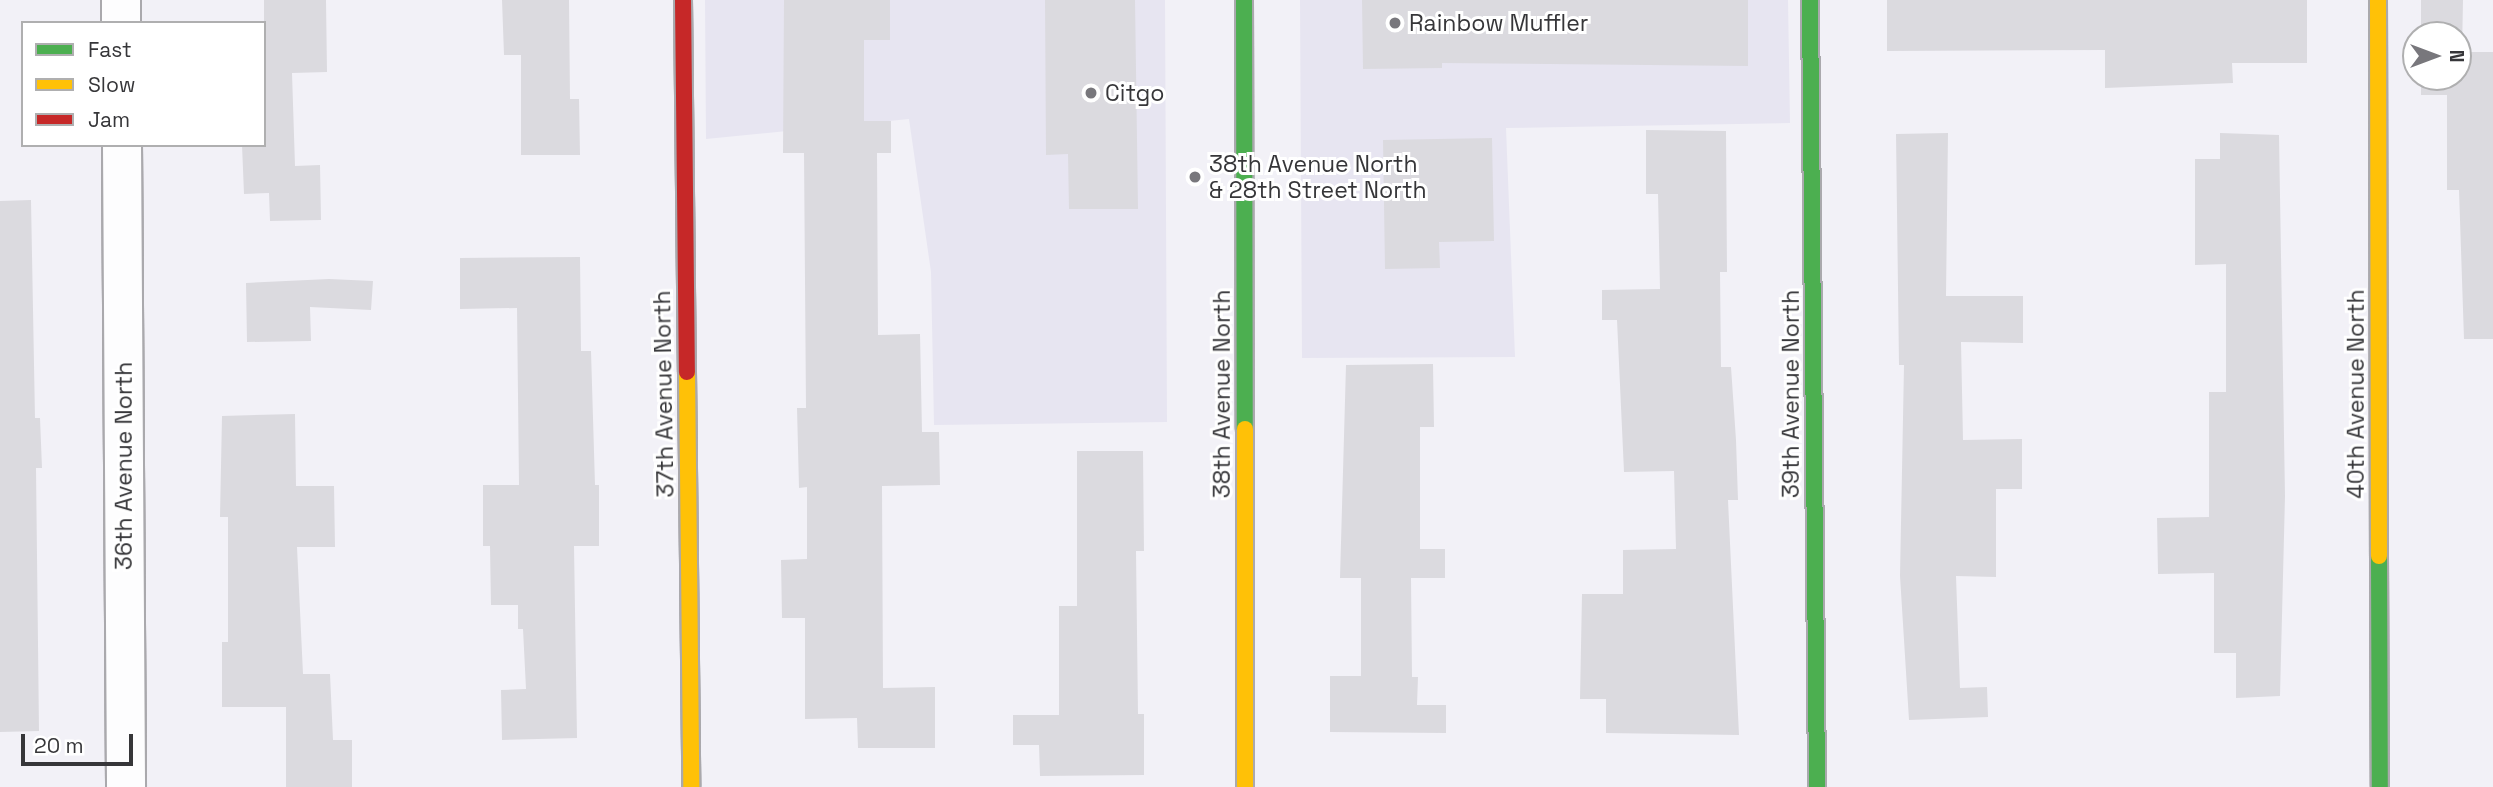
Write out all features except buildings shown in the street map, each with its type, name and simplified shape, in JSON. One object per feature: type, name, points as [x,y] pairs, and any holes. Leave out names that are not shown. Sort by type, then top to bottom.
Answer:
[{"type":"street","points":[[121,0],[121,21]]},
{"type":"street","name":"37th Avenue North","points":[[683,0],[691,787]]},
{"type":"street","name":"38th Avenue North","points":[[1244,0],[1245,787]]},
{"type":"street","name":"39th Avenue North","points":[[1810,0],[1817,787]]},
{"type":"street","name":"40th Avenue North","points":[[2378,0],[2381,787]]},
{"type":"street","name":"36th Avenue North","points":[[122,147],[126,787]]},
{"type":"shaded area","points":[[705,0],[1165,0],[1167,422],[934,425],[931,272],[909,119],[706,139]]},
{"type":"shaded area","points":[[1300,0],[1788,0],[1790,123],[1506,128],[1515,357],[1302,358]]},
{"type":"traffic: fast","points":[[1244,0],[1245,429]]},
{"type":"traffic: fast","points":[[1810,0],[1817,787]]},
{"type":"traffic: fast","points":[[2379,556],[2380,787]]},
{"type":"traffic: slow","points":[[2378,0],[2379,556]]},
{"type":"traffic: slow","points":[[687,372],[691,787]]},
{"type":"traffic: slow","points":[[1245,429],[1245,787]]},
{"type":"traffic: jam","points":[[683,0],[687,372]]},
{"type":"place","name":"Rainbow Muffler","points":[[1395,23]]},
{"type":"place","name":"Citgo","points":[[1091,93]]},
{"type":"place","name":"38th Avenue North & 28th Street North","points":[[1195,177]]}]
